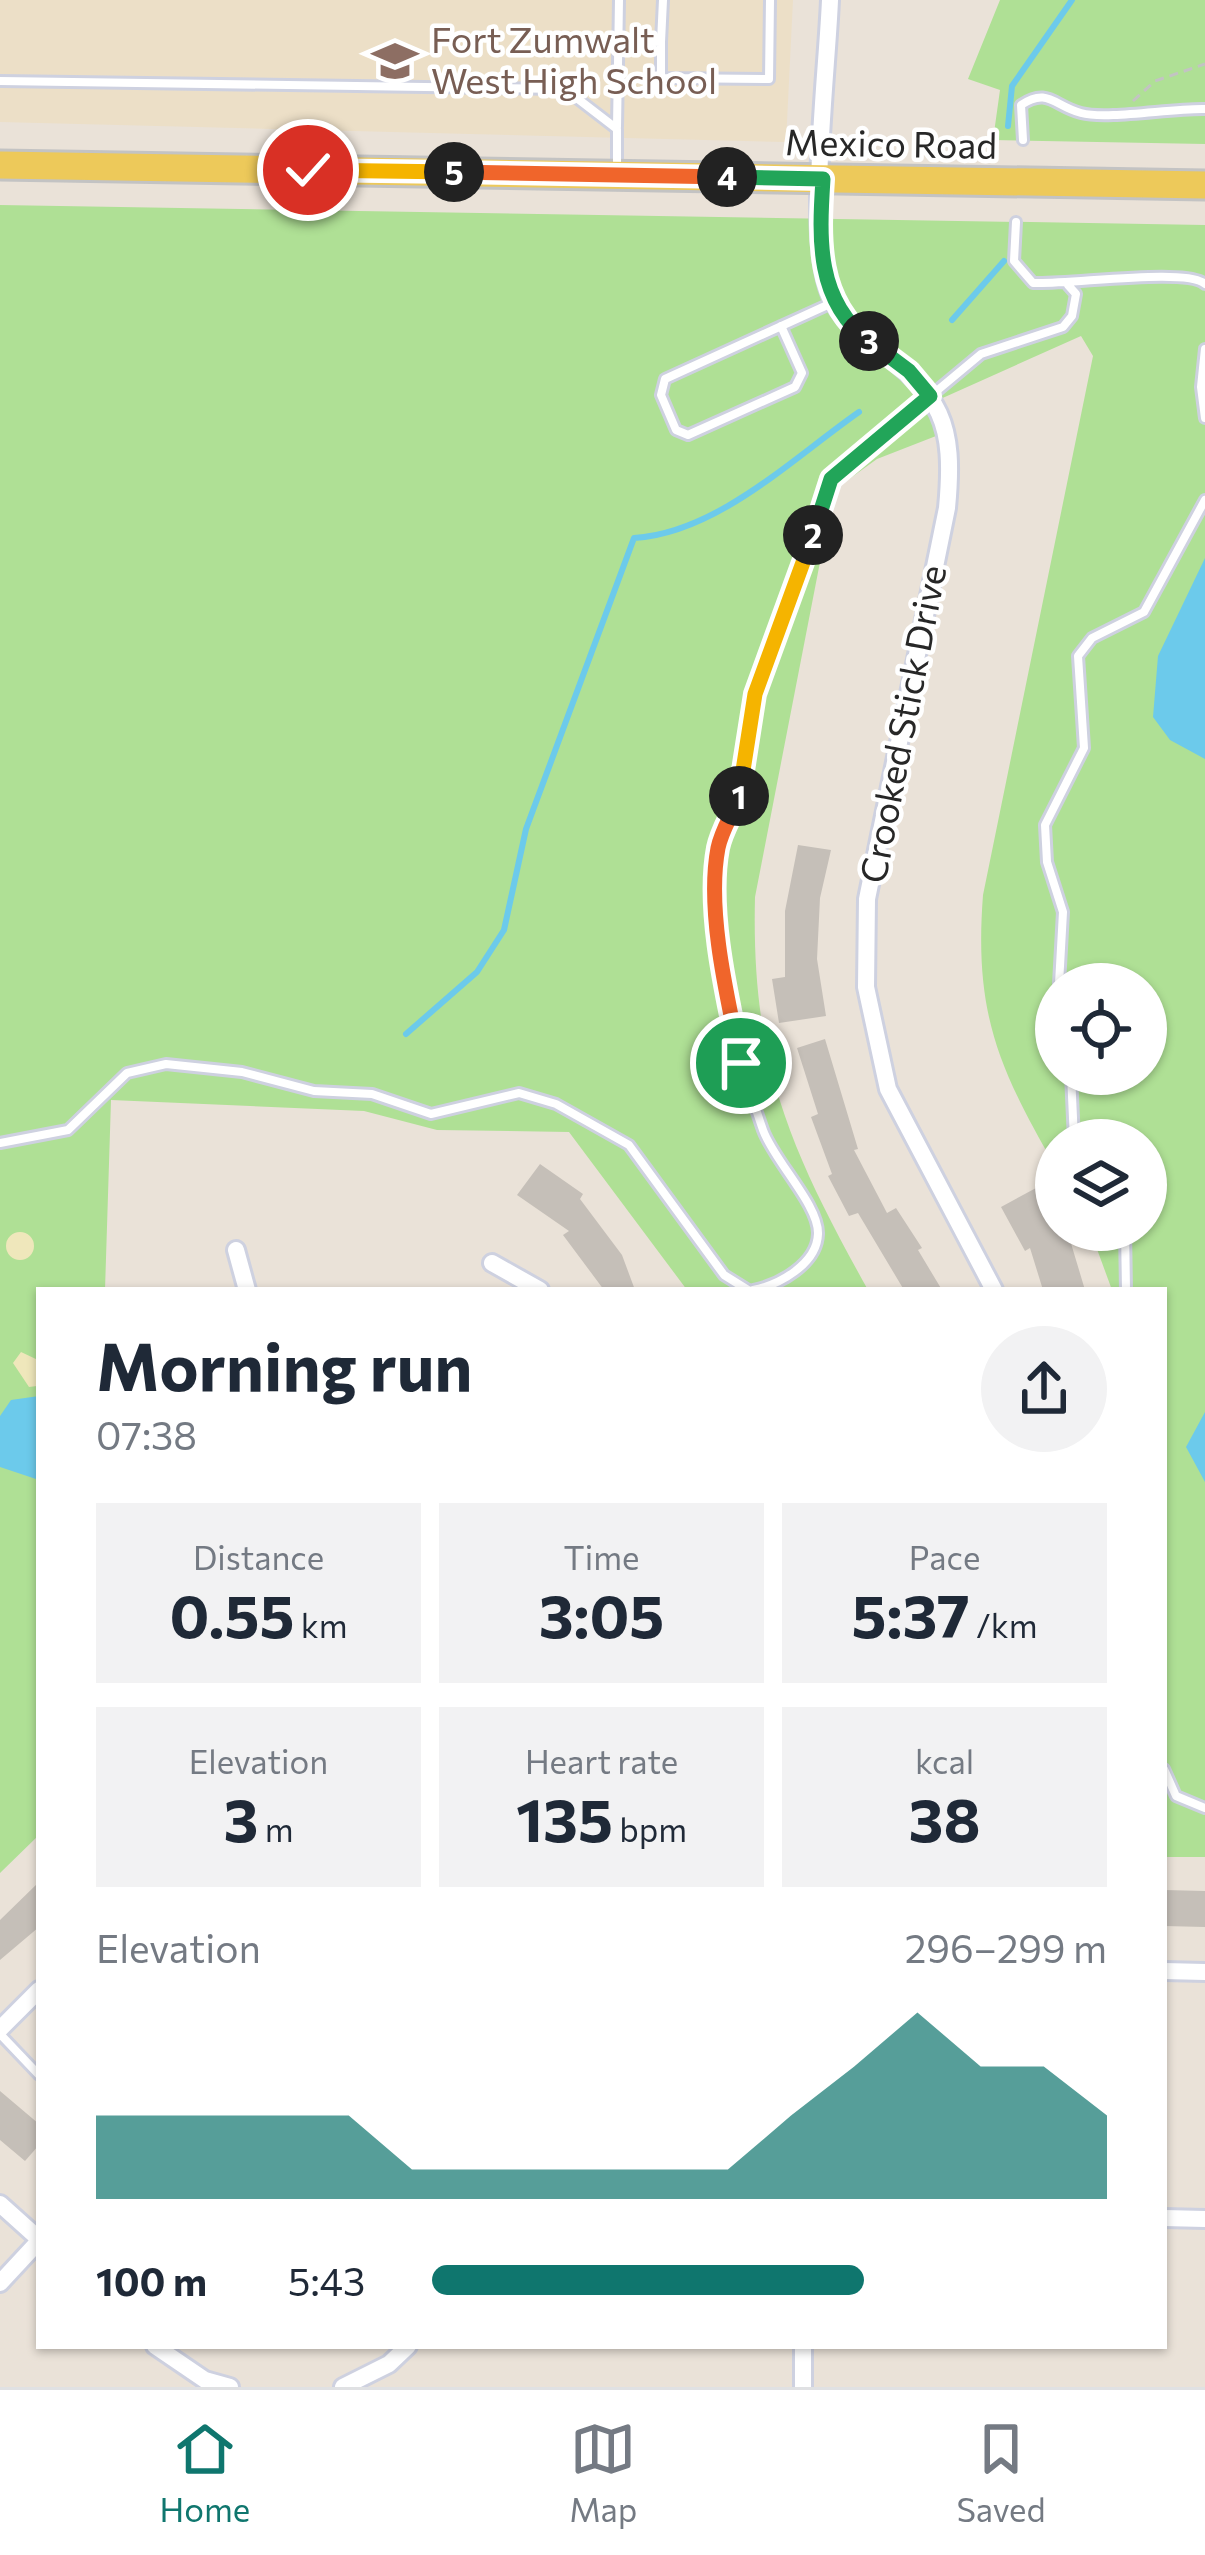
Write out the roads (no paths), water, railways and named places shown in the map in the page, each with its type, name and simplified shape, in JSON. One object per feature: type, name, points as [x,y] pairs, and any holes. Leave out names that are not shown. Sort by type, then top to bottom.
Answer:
[{"type":"main road","name":"Mexico Road","points":[[0,165],[1205,185]]},
{"type":"street","name":"Crooked Stick Drive","points":[[830,0],[822,263],[836,302],[854,329],[909,371],[948,429],[947,508],[867,899],[866,987],[889,1089],[992,1287]]},
{"type":"street","points":[[236,1250],[246,1287]]},
{"type":"street","points":[[492,1263],[535,1287]]},
{"type":"street","points":[[1167,1971],[1205,1972]]},
{"type":"street","points":[[0,2031],[36,1993]]},
{"type":"street","points":[[0,2204],[36,2237]]},
{"type":"street","points":[[1167,2218],[1205,2219]]},
{"type":"street","points":[[0,2283],[36,2243]]},
{"type":"street","points":[[159,2349],[205,2380],[230,2387]]},
{"type":"street","points":[[343,2387],[389,2364],[405,2349]]},
{"type":"street","points":[[803,2349],[803,2387]]},
{"type":"lane","points":[[617,175],[619,0]]},
{"type":"lane","points":[[663,0],[662,78],[769,79],[770,0]]},
{"type":"lane","points":[[619,41],[662,42]]},
{"type":"lane","points":[[0,81],[566,88],[616,129]]},
{"type":"lane","points":[[1023,140],[1021,105],[1036,95],[1048,95],[1078,113],[1205,109]]},
{"type":"lane","points":[[1016,222],[1018,272],[1033,283],[1068,285],[1174,273],[1199,278],[1205,284]]},
{"type":"lane","points":[[758,1287],[793,1273],[810,1256],[818,1235],[814,1214],[770,1150],[741,1063],[721,952],[718,849],[743,783],[746,728],[755,694],[831,479],[981,355],[1064,327],[1075,305],[1076,294],[1068,285]]},
{"type":"lane","points":[[781,326],[802,373],[795,388],[688,435],[676,430],[661,395],[665,379],[781,326],[836,302]]},
{"type":"lane","points":[[1205,350],[1201,387],[1205,418]]},
{"type":"lane","points":[[1060,963],[1063,912],[1047,862],[1046,825],[1084,748],[1078,656],[1092,638],[1144,612],[1205,500]]},
{"type":"lane","points":[[0,1143],[68,1130],[128,1073],[166,1064],[242,1072],[314,1090],[372,1094],[431,1114],[519,1093],[556,1103],[629,1145],[724,1275],[746,1287]]},
{"type":"lane","points":[[1125,1251],[1126,1287]]},
{"type":"lane","points":[[1167,1776],[1176,1796],[1205,1808]]},
{"type":"lane","points":[[0,2031],[36,2072]]},
{"type":"water","points":[[1205,558],[1205,759],[1170,740],[1153,717],[1158,656]]},
{"type":"water","points":[[36,1396],[36,1479],[0,1467],[0,1416],[11,1400]]},
{"type":"water","points":[[1205,1412],[1205,1482],[1186,1447]]},
{"type":"waterway","points":[[1008,126],[1012,86],[1072,0]]},
{"type":"waterway","points":[[952,320],[1004,261]]},
{"type":"waterway","points":[[406,1034],[477,972],[504,930],[526,829],[634,538],[665,533],[724,508],[859,412]]},
{"type":"place","name":"Fort Zumwalt West High School","points":[[395,61]]}]
